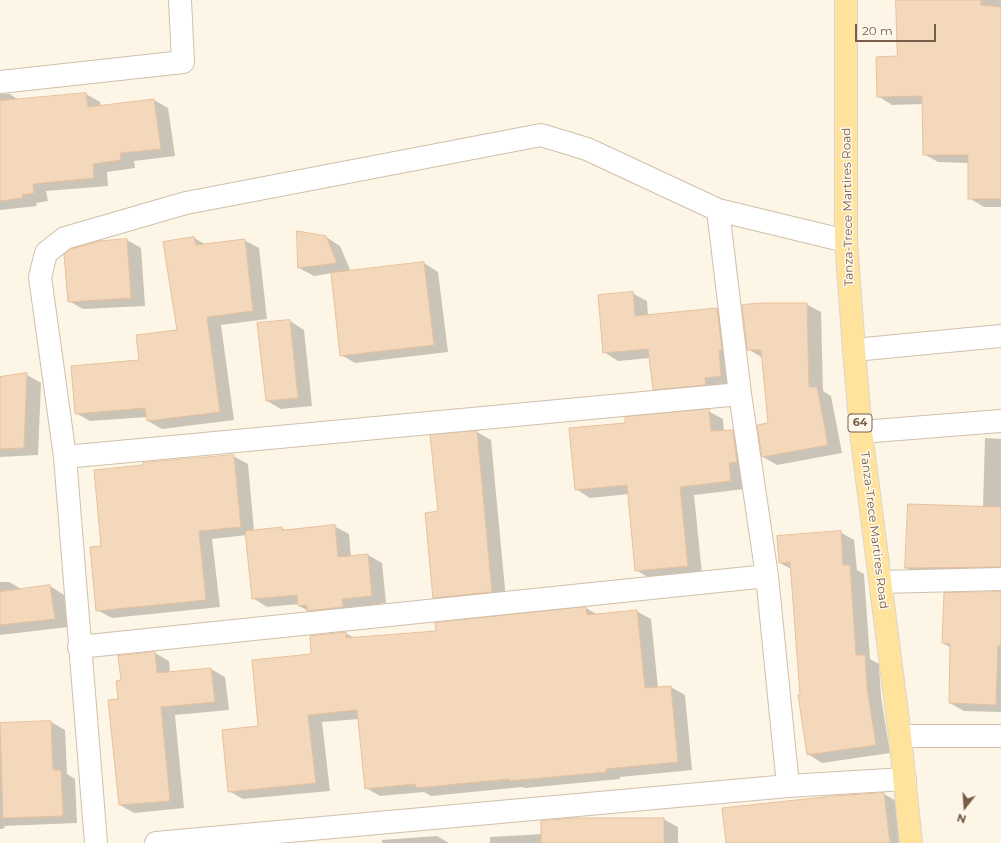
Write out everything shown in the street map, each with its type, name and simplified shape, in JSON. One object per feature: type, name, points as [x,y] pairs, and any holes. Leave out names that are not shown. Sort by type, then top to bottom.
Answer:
[{"type":"main road","name":"Tanza-Trece Martires Road","points":[[846,0],[846,241],[854,350],[861,432],[900,736],[911,843]]},
{"type":"street","points":[[0,82],[183,62],[180,0]]},
{"type":"street","points":[[96,843],[79,647],[65,457],[40,277],[46,253],[65,238],[186,203],[541,136],[587,149],[718,210],[846,241]]},
{"type":"street","points":[[718,210],[740,394],[767,576],[788,786]]},
{"type":"street","points":[[854,350],[1001,336]]},
{"type":"street","points":[[65,457],[740,394]]},
{"type":"street","points":[[861,432],[1001,421]]},
{"type":"street","points":[[79,647],[767,576]]},
{"type":"street","points":[[881,582],[1001,579]]},
{"type":"street","points":[[900,736],[1001,736]]},
{"type":"street","points":[[156,843],[788,786],[905,779]]},
{"type":"building","points":[[896,0],[981,0],[981,5],[1001,7],[1001,199],[968,199],[968,155],[923,155],[922,96],[877,97],[876,57],[897,56]]},
{"type":"building","points":[[86,93],[88,107],[154,99],[161,149],[120,153],[121,160],[93,164],[94,178],[33,184],[34,193],[22,195],[23,198],[0,201],[0,101]]},
{"type":"building","points":[[297,231],[326,236],[337,263],[298,268]]},
{"type":"building","points":[[194,237],[196,245],[245,239],[253,311],[207,317],[220,412],[147,421],[145,408],[75,414],[71,366],[139,360],[136,335],[177,330],[163,242]]},
{"type":"building","points":[[127,239],[131,298],[68,302],[64,254],[71,249],[100,241]]},
{"type":"building","points":[[424,262],[434,345],[340,356],[331,273]]},
{"type":"building","points":[[633,292],[635,316],[717,308],[722,350],[719,350],[721,376],[705,378],[706,385],[653,390],[648,349],[603,353],[598,295]]},
{"type":"building","points":[[762,303],[807,303],[809,387],[817,387],[828,445],[762,457],[757,425],[768,423],[761,350],[747,350],[742,305]]},
{"type":"building","points":[[290,320],[298,398],[266,401],[257,323]]},
{"type":"building","points":[[27,373],[24,448],[0,449],[0,377]]},
{"type":"building","points":[[709,409],[711,431],[733,430],[737,462],[729,463],[731,481],[680,487],[688,566],[635,571],[627,485],[575,490],[569,428],[625,423],[625,417]]},
{"type":"building","points":[[477,431],[492,592],[433,598],[425,513],[438,511],[430,435]]},
{"type":"building","points":[[234,455],[241,527],[199,531],[206,600],[96,611],[90,547],[101,546],[94,470],[143,465],[143,463]]},
{"type":"building","points":[[908,504],[1001,507],[1001,567],[905,568]]},
{"type":"building","points":[[335,525],[338,557],[368,554],[372,596],[342,599],[343,607],[307,611],[307,605],[298,606],[297,595],[252,599],[245,531],[282,527],[282,530]]},
{"type":"building","points":[[841,531],[843,565],[850,565],[856,655],[865,655],[867,687],[876,745],[807,755],[798,695],[800,695],[790,562],[779,563],[777,536]]},
{"type":"building","points":[[50,585],[55,619],[0,625],[0,592]]},
{"type":"building","points":[[1001,592],[1001,646],[998,646],[996,705],[949,703],[950,644],[942,643],[944,593]]},
{"type":"building","points":[[586,607],[587,615],[637,610],[645,688],[671,686],[678,762],[606,769],[606,772],[509,781],[509,779],[416,788],[415,784],[365,789],[357,710],[308,715],[316,783],[228,792],[222,730],[258,726],[252,660],[311,654],[310,636],[346,632],[346,638],[436,631],[435,623]]},
{"type":"building","points":[[155,652],[157,673],[211,668],[215,702],[161,707],[170,801],[119,805],[108,700],[118,699],[116,681],[121,680],[118,656]]},
{"type":"building","points":[[51,721],[53,770],[61,770],[63,816],[3,818],[0,723]]},
{"type":"building","points":[[884,793],[890,843],[726,843],[722,808],[833,796]]},
{"type":"building","points":[[577,818],[664,818],[664,843],[541,843],[541,821]]}]
